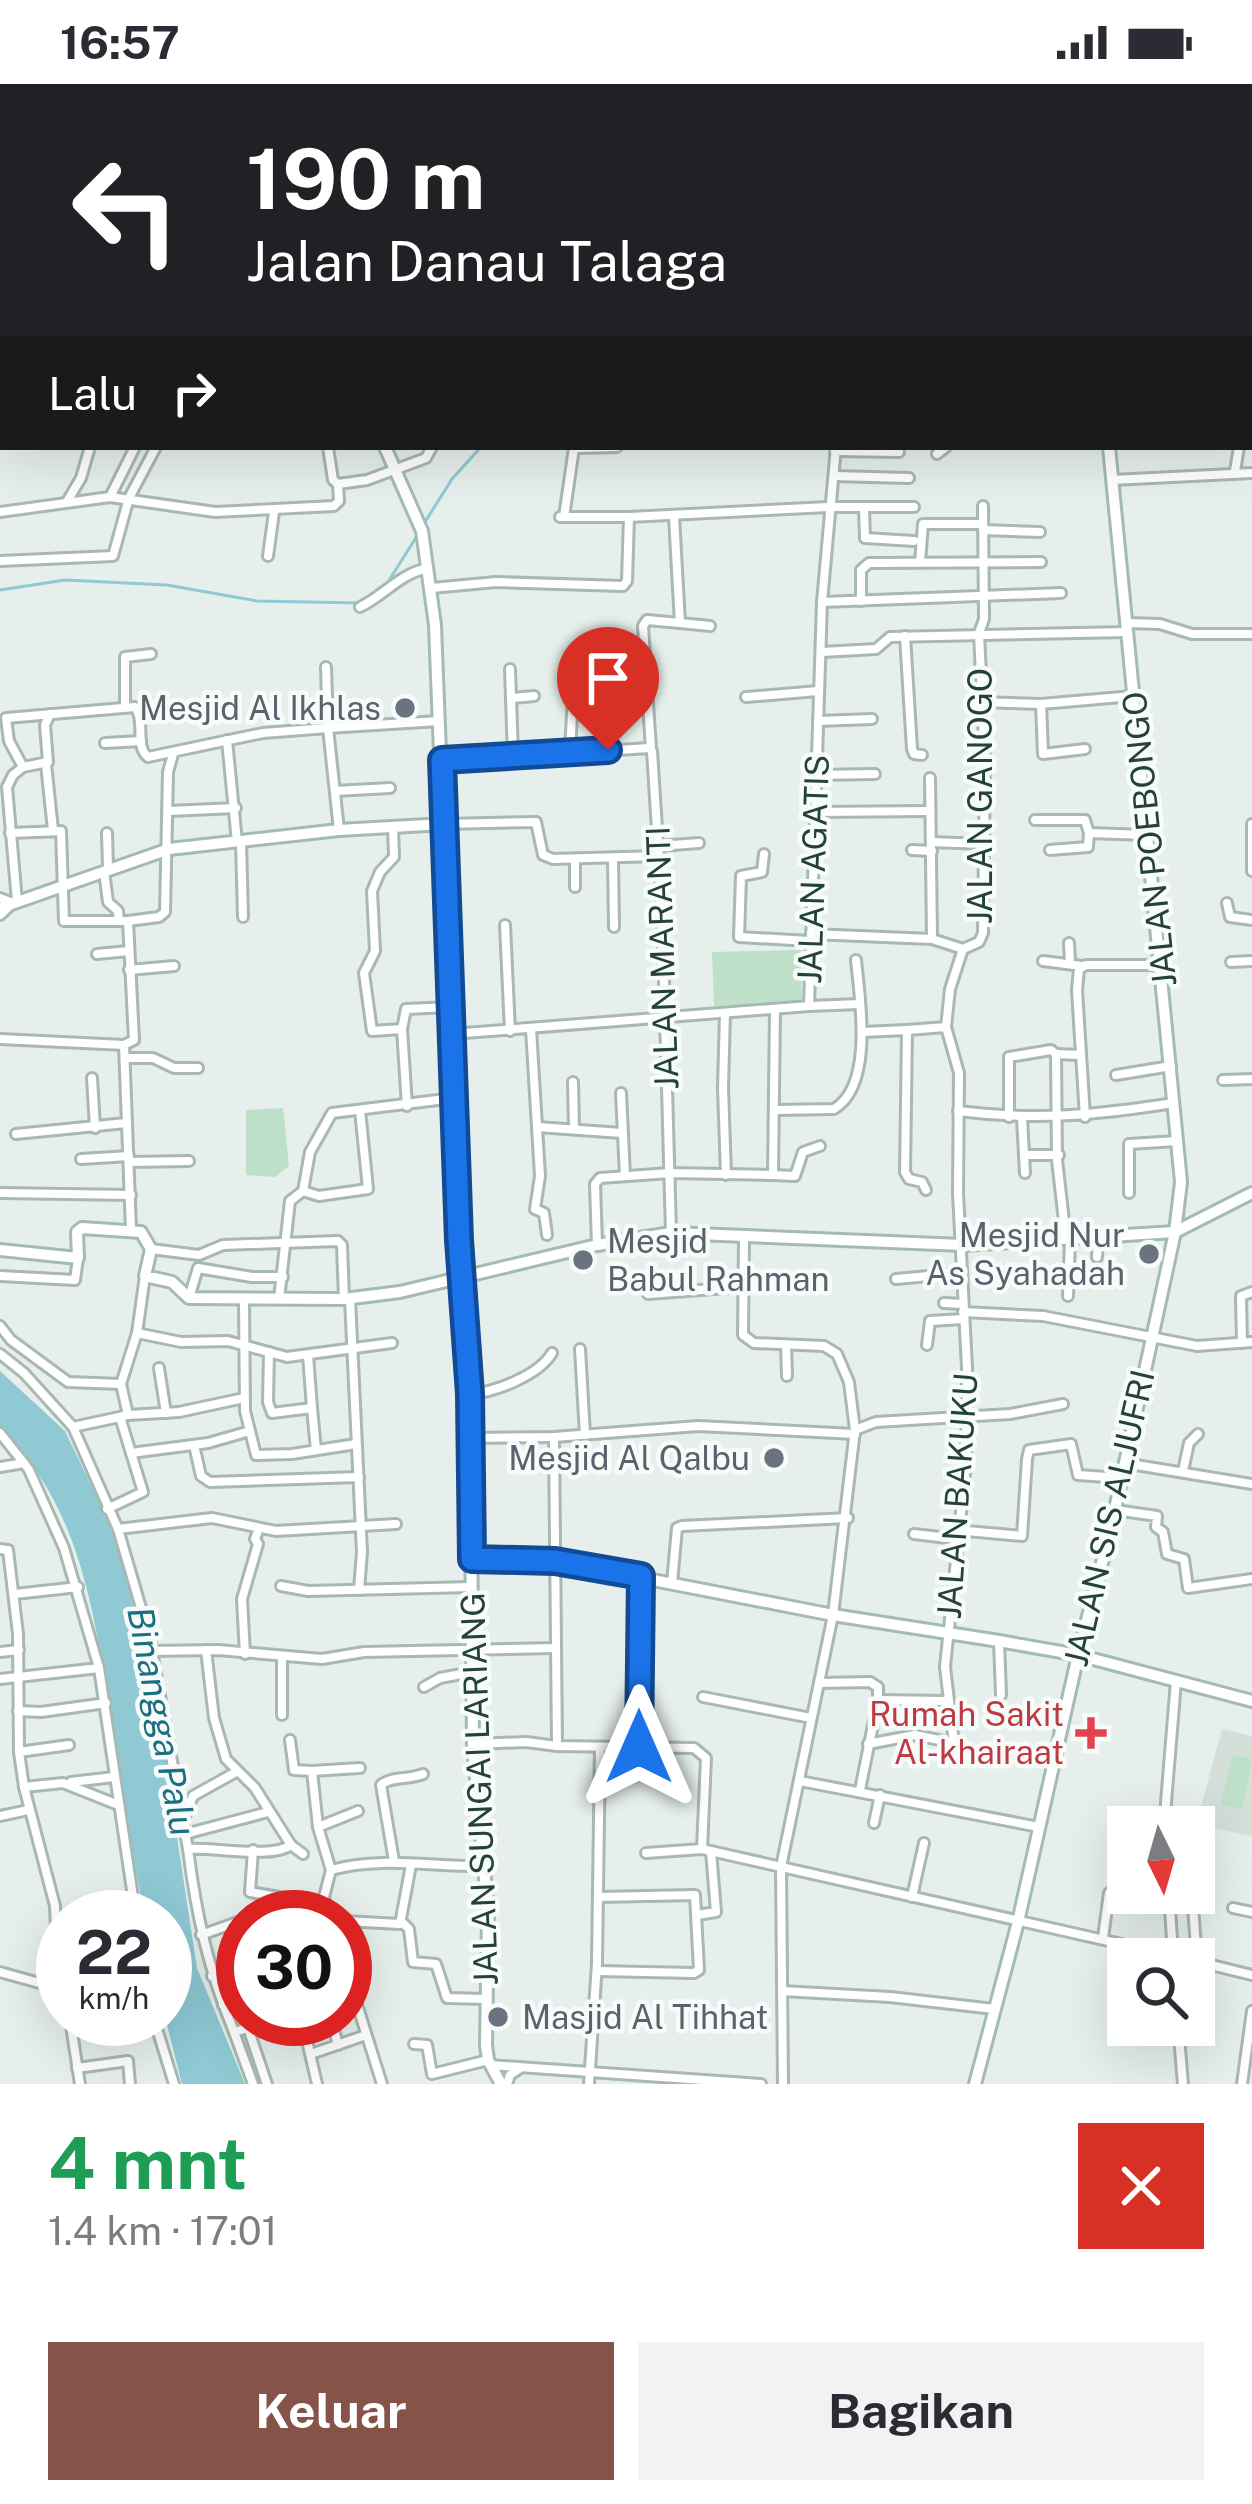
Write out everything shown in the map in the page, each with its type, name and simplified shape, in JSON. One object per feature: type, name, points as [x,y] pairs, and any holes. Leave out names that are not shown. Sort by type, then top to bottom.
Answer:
[{"type":"street","points":[[67,501],[81,478],[89,450]]},
{"type":"street","points":[[110,497],[133,450]]},
{"type":"street","points":[[328,450],[333,481],[338,484],[394,470],[426,458],[430,450]]},
{"type":"street","name":"JALAN SUNGAI LARIANG","points":[[386,450],[422,531],[432,588],[470,1394],[473,1744],[486,1866],[489,2062],[504,2084]]},
{"type":"street","points":[[574,450],[562,517],[914,507]]},
{"type":"street","name":"JALAN AGATIS","points":[[452,1034],[808,1006],[822,602],[836,450]]},
{"type":"street","points":[[857,450],[899,452]]},
{"type":"street","points":[[937,454],[942,450]]},
{"type":"street","name":"JALAN POEBONGO","points":[[1109,450],[1176,1103],[1181,1183],[1175,1232]]},
{"type":"street","points":[[1235,471],[1238,450]]},
{"type":"street","points":[[0,561],[111,557],[130,498],[154,451]]},
{"type":"street","points":[[1112,480],[1252,473]]},
{"type":"street","points":[[834,476],[909,478]]},
{"type":"street","points":[[0,512],[110,497],[215,512],[274,512],[334,506],[339,502],[338,484]]},
{"type":"street","name":"JALAN GANOGO","points":[[963,949],[982,938],[985,844],[979,633],[984,619],[983,506]]},
{"type":"street","points":[[864,509],[865,538],[914,541]]},
{"type":"street","points":[[268,556],[274,512]]},
{"type":"street","points":[[432,588],[496,582],[623,586],[628,580],[629,517]]},
{"type":"street","points":[[674,517],[680,623],[710,626]]},
{"type":"street","points":[[920,562],[923,524],[1040,532]]},
{"type":"street","points":[[862,601],[863,566],[1042,562]]},
{"type":"street","points":[[360,608],[403,576],[429,568]]},
{"type":"street","points":[[822,602],[1061,593]]},
{"type":"street","name":"JALAN MARANTI","points":[[671,1233],[667,1018],[644,622],[680,623]]},
{"type":"street","points":[[822,652],[875,649],[886,638],[905,636],[1160,624],[1188,633],[1252,634]]},
{"type":"street","points":[[905,636],[912,749],[922,755]]},
{"type":"street","points":[[125,707],[125,657],[151,654]]},
{"type":"street","points":[[326,667],[339,830]]},
{"type":"street","points":[[510,668],[513,756]]},
{"type":"street","points":[[746,697],[818,691]]},
{"type":"street","points":[[513,698],[534,696]]},
{"type":"street","points":[[570,752],[573,696]]},
{"type":"street","points":[[982,702],[1041,704],[1134,696]]},
{"type":"street","points":[[1041,704],[1043,754],[1084,749]]},
{"type":"street","points":[[23,767],[5,742],[7,717],[125,707],[139,710],[145,757],[227,740],[440,721]]},
{"type":"street","points":[[51,713],[45,719],[53,830]]},
{"type":"street","points":[[818,721],[872,719]]},
{"type":"street","points":[[227,740],[243,917]]},
{"type":"street","points":[[105,743],[140,741]]},
{"type":"street","points":[[442,760],[651,749]]},
{"type":"street","points":[[7,839],[53,830],[61,833],[61,917],[65,922],[159,917],[165,912],[168,772],[173,752]]},
{"type":"street","points":[[15,902],[4,812],[9,780],[23,767],[46,764]]},
{"type":"street","points":[[815,775],[875,774]]},
{"type":"street","points":[[930,778],[932,939]]},
{"type":"street","points":[[334,791],[390,788]]},
{"type":"street","points":[[169,811],[236,808]]},
{"type":"street","points":[[813,812],[930,811]]},
{"type":"street","points":[[1036,820],[1085,820],[1088,847],[1050,850]]},
{"type":"street","points":[[0,911],[169,849],[339,830],[536,822],[544,857],[575,860],[614,860],[699,843]]},
{"type":"street","points":[[1252,824],[1252,871]]},
{"type":"street","points":[[393,826],[394,857],[373,886],[375,951],[364,973],[372,1031],[402,1029]]},
{"type":"street","points":[[0,1039],[134,1042],[124,921],[108,902],[107,833]]},
{"type":"street","points":[[1089,833],[1148,835]]},
{"type":"street","points":[[912,850],[985,844]]},
{"type":"street","points":[[764,854],[763,871],[740,876],[739,937],[932,939],[963,949]]},
{"type":"street","points":[[575,860],[575,887]]},
{"type":"street","points":[[614,860],[614,927]]},
{"type":"street","points":[[0,898],[15,902]]},
{"type":"street","points":[[1227,903],[1230,917],[1252,920]]},
{"type":"street","points":[[506,925],[510,1030]]},
{"type":"street","points":[[1069,944],[1070,962]]},
{"type":"street","name":"JALAN BAKUKU","points":[[954,1743],[946,1701],[948,1632],[966,1464],[966,1417],[959,1073],[946,1027],[950,989],[963,949]]},
{"type":"street","points":[[97,953],[129,951]]},
{"type":"street","points":[[775,1111],[834,1108],[842,1104],[854,1083],[862,1032],[856,960]]},
{"type":"street","points":[[1231,962],[1252,961]]},
{"type":"street","points":[[1043,962],[1162,965]]},
{"type":"street","points":[[129,970],[174,966]]},
{"type":"street","points":[[1082,966],[1077,990],[1085,1117]]},
{"type":"street","points":[[808,1006],[860,1004]]},
{"type":"street","points":[[407,1106],[402,1029],[406,1009],[450,1006]]},
{"type":"street","points":[[772,1175],[775,1010]]},
{"type":"street","points":[[725,1013],[726,1175]]},
{"type":"street","points":[[862,1032],[946,1027]]},
{"type":"street","points":[[531,1029],[539,1163],[535,1209],[544,1213],[547,1235]]},
{"type":"street","points":[[907,1030],[904,1172],[909,1179],[922,1182],[926,1190]]},
{"type":"street","points":[[124,1045],[131,1230]]},
{"type":"street","points":[[1009,1117],[1007,1058],[1051,1050],[1081,1055]]},
{"type":"street","points":[[1056,1054],[1069,1296]]},
{"type":"street","points":[[125,1058],[153,1058],[174,1068],[198,1068]]},
{"type":"street","points":[[1116,1075],[1172,1066]]},
{"type":"street","points":[[92,1078],[94,1128]]},
{"type":"street","points":[[1223,1080],[1252,1079]]},
{"type":"street","points":[[573,1082],[574,1129]]},
{"type":"street","points":[[621,1093],[625,1176]]},
{"type":"street","points":[[279,1299],[290,1201],[303,1191],[310,1152],[332,1113],[454,1098]]},
{"type":"street","points":[[958,1111],[1022,1118],[1085,1117],[1176,1103]]},
{"type":"street","points":[[303,1191],[322,1196],[368,1189],[360,1110]]},
{"type":"street","points":[[1022,1118],[1025,1173]]},
{"type":"street","points":[[16,1135],[126,1123]]},
{"type":"street","points":[[537,1126],[622,1133]]},
{"type":"street","points":[[1129,1192],[1129,1144],[1179,1140]]},
{"type":"street","points":[[597,1245],[596,1182],[600,1178],[670,1173],[794,1176],[802,1152],[820,1146]]},
{"type":"street","points":[[1025,1155],[1059,1155]]},
{"type":"street","points":[[81,1159],[189,1161]]},
{"type":"street","points":[[0,1192],[131,1196]]},
{"type":"street","points":[[145,1276],[172,1282],[189,1298],[347,1299],[400,1292],[597,1245],[671,1233],[963,1245],[1175,1232],[1252,1193]]},
{"type":"street","points":[[0,1276],[75,1280],[79,1229],[146,1234],[151,1250],[121,1384],[142,1492],[107,1509]]},
{"type":"street","name":"JALAN SIS ALJUFRI","points":[[976,2084],[1018,1922],[1175,1232]]},
{"type":"street","points":[[744,1238],[740,1287],[745,1339],[824,1346],[842,1358],[855,1432],[833,1615],[781,1867],[783,2084]]},
{"type":"street","points":[[1096,1257],[1098,1238]]},
{"type":"street","points":[[151,1250],[199,1256],[223,1245],[341,1243],[359,1477],[359,1590]]},
{"type":"street","points":[[0,1250],[77,1258]]},
{"type":"street","points":[[189,1298],[198,1268],[220,1268],[257,1278],[283,1277]]},
{"type":"street","points":[[896,1280],[961,1274]]},
{"type":"street","points":[[648,1294],[740,1287]]},
{"type":"street","points":[[927,1345],[930,1321],[963,1312],[1042,1316],[1190,1345],[1247,1342],[1241,1296],[1252,1292]]},
{"type":"street","points":[[244,1301],[244,1398],[257,1455],[356,1444]]},
{"type":"street","points":[[944,1303],[963,1312]]},
{"type":"street","points":[[0,1326],[62,1378],[121,1384]]},
{"type":"street","points":[[136,1333],[182,1342],[243,1345],[287,1357],[392,1343]]},
{"type":"street","points":[[786,1346],[787,1376]]},
{"type":"street","points":[[580,1349],[585,1435]]},
{"type":"street","points":[[269,1352],[269,1412],[312,1408]]},
{"type":"street","points":[[470,1394],[499,1391],[510,1380],[542,1368],[552,1353]]},
{"type":"street","points":[[0,1354],[25,1373],[73,1427],[118,1528],[151,1652],[201,1935],[216,1987]]},
{"type":"street","points":[[308,1355],[316,1450]]},
{"type":"street","points":[[159,1368],[166,1414]]},
{"type":"street","points":[[73,1427],[244,1398]]},
{"type":"street","points":[[471,1438],[698,1426],[855,1432],[876,1422],[1019,1413],[1063,1404]]},
{"type":"street","points":[[131,1453],[250,1431]]},
{"type":"street","points":[[0,1433],[24,1463],[78,1587],[80,1614],[106,1703],[131,1890]]},
{"type":"street","points":[[1183,1472],[1189,1443],[1198,1434]]},
{"type":"street","points":[[554,1437],[557,1746]]},
{"type":"street","points":[[194,1444],[201,1476],[210,1482],[359,1477]]},
{"type":"street","points":[[914,1534],[1023,1534],[1027,1459],[1035,1447],[1071,1444],[1078,1475],[1121,1478]]},
{"type":"street","points":[[0,1467],[24,1463]]},
{"type":"street","points":[[1124,1463],[1252,1484]]},
{"type":"street","points":[[1113,1510],[1157,1516],[1156,1527],[1163,1532],[1167,1554],[1184,1559],[1188,1588],[1252,1580]]},
{"type":"street","points":[[118,1528],[212,1518],[276,1531],[396,1524]]},
{"type":"street","points":[[672,1583],[676,1528],[848,1518]]},
{"type":"street","points":[[245,1654],[242,1598],[259,1544],[255,1539],[259,1528]]},
{"type":"street","points":[[0,1549],[8,1550],[15,1594],[24,1787],[51,1890]]},
{"type":"street","points":[[472,1559],[555,1561],[833,1615],[1078,1655],[1252,1701]]},
{"type":"street","points":[[639,1747],[634,1626],[641,1576]]},
{"type":"street","points":[[281,1586],[294,1591],[472,1587]]},
{"type":"street","points":[[15,1594],[78,1587]]},
{"type":"street","points":[[999,1641],[1000,1695]]},
{"type":"street","points":[[151,1652],[206,1650],[282,1658],[556,1648]]},
{"type":"street","points":[[0,1652],[19,1650]]},
{"type":"street","points":[[206,1650],[214,1718],[226,1760],[255,1788],[291,1845],[303,1854]]},
{"type":"street","points":[[281,1715],[282,1658]]},
{"type":"street","points":[[0,1679],[99,1668]]},
{"type":"street","points":[[424,1687],[440,1678],[472,1672]]},
{"type":"street","points":[[1166,1806],[1176,1681]]},
{"type":"street","points":[[820,1683],[870,1682],[878,1687],[860,1790]]},
{"type":"street","points":[[704,1697],[811,1718]]},
{"type":"street","points":[[878,1700],[946,1701]]},
{"type":"street","points":[[18,1711],[36,1713],[106,1703]]},
{"type":"street","points":[[868,1744],[915,1735],[954,1743],[960,1754],[993,1752]]},
{"type":"street","points":[[290,1740],[295,1770],[359,1768]]},
{"type":"street","points":[[473,1744],[694,1748],[706,1758],[706,1850],[716,1912],[697,1915]]},
{"type":"street","points":[[20,1752],[68,1745]]},
{"type":"street","points":[[590,2084],[597,1971],[600,1747]]},
{"type":"street","points":[[311,1771],[318,1827],[331,1870],[325,1890]]},
{"type":"street","points":[[183,1823],[192,1796],[236,1772]]},
{"type":"street","points":[[394,1862],[381,1785],[423,1774]]},
{"type":"street","points":[[24,1787],[114,1777]]},
{"type":"street","points":[[800,1781],[1039,1827]]},
{"type":"street","points":[[63,1783],[117,1804]]},
{"type":"street","points":[[874,1822],[880,1796]]},
{"type":"street","points":[[0,1816],[29,1810]]},
{"type":"street","points":[[318,1827],[358,1810]]},
{"type":"street","points":[[185,1834],[268,1812]]},
{"type":"street","points":[[912,1898],[924,1843]]},
{"type":"street","points":[[188,1849],[277,1854],[291,1845]]},
{"type":"street","points":[[250,1890],[253,1850]]},
{"type":"street","points":[[646,1852],[706,1850],[1107,1939]]},
{"type":"street","points":[[331,1870],[394,1862],[486,1866]]},
{"type":"street","points":[[402,1922],[411,1865]]},
{"type":"street","points":[[597,1971],[697,1972],[694,1894],[598,1897]]},
{"type":"street","points":[[1103,1938],[1107,1908]]},
{"type":"street","points":[[1233,1908],[1252,1912]]},
{"type":"street","points":[[372,1923],[402,1922]]},
{"type":"street","points":[[402,1922],[409,1929],[412,1962],[436,1964],[447,1998],[486,1999]]},
{"type":"street","points":[[201,1935],[216,1930]]},
{"type":"street","points":[[1215,1965],[1252,1975]]},
{"type":"street","points":[[0,1972],[36,1982]]},
{"type":"street","points":[[782,1991],[994,2009]]},
{"type":"street","points":[[1242,2084],[1252,2011]]},
{"type":"street","points":[[414,2044],[427,2045],[432,2074],[489,2062],[761,2084]]},
{"type":"street","points":[[74,2046],[80,2084]]},
{"type":"street","points":[[163,2046],[175,2084]]},
{"type":"street","points":[[240,2046],[254,2084]]},
{"type":"street","points":[[254,2046],[267,2084]]},
{"type":"street","points":[[309,2046],[317,2084]]},
{"type":"street","points":[[311,2054],[335,2046]]},
{"type":"street","points":[[370,2046],[382,2084]]},
{"type":"street","points":[[1180,2046],[1183,2084]]},
{"type":"street","points":[[77,2068],[128,2061],[130,2084]]},
{"type":"street","points":[[504,2084],[520,2068]]},
{"type":"shaded area","points":[[1222,1729],[1252,1736],[1252,1836],[1215,1829],[1215,1806],[1201,1806]]},
{"type":"green space","points":[[801,950],[802,1005],[714,1006],[712,952]]},
{"type":"green space","points":[[283,1108],[289,1166],[275,1177],[246,1175],[246,1110]]},
{"type":"green space","points":[[1232,1755],[1252,1759],[1242,1810],[1221,1805]]},
{"type":"water","points":[[0,1371],[65,1431],[120,1545],[164,1752],[185,1890],[140,1890],[102,1660],[76,1553],[47,1487],[0,1428]]},
{"type":"water","points":[[192,1935],[197,1968],[216,2014],[216,2046],[229,2046],[245,2084],[182,2084],[172,2046],[192,2046]]},
{"type":"waterway","points":[[425,522],[452,479],[478,450]]},
{"type":"waterway","points":[[0,590],[65,580],[167,585],[257,601],[360,603],[388,582],[417,536]]},
{"type":"place","name":"Mesjid Al Ikhlas","points":[[405,708]]},
{"type":"place","name":"Mesjid Nur As Syahadah","points":[[1149,1254]]},
{"type":"place","name":"Mesjid Babul Rahman","points":[[583,1260]]},
{"type":"place","name":"Mesjid Al Qalbu","points":[[774,1458]]},
{"type":"place","name":"Rumah Sakit Al-khairaat","points":[[1091,1733]]},
{"type":"place","name":"Masjid Al Tihhat","points":[[498,2017]]},
{"type":"route","points":[[608,750],[442,760],[445,891],[459,1240],[466,1295],[472,1559],[555,1561],[641,1576],[639,1747]]},
{"type":"water label","name":"Binangga Palu","points":[[162,1721]]}]
